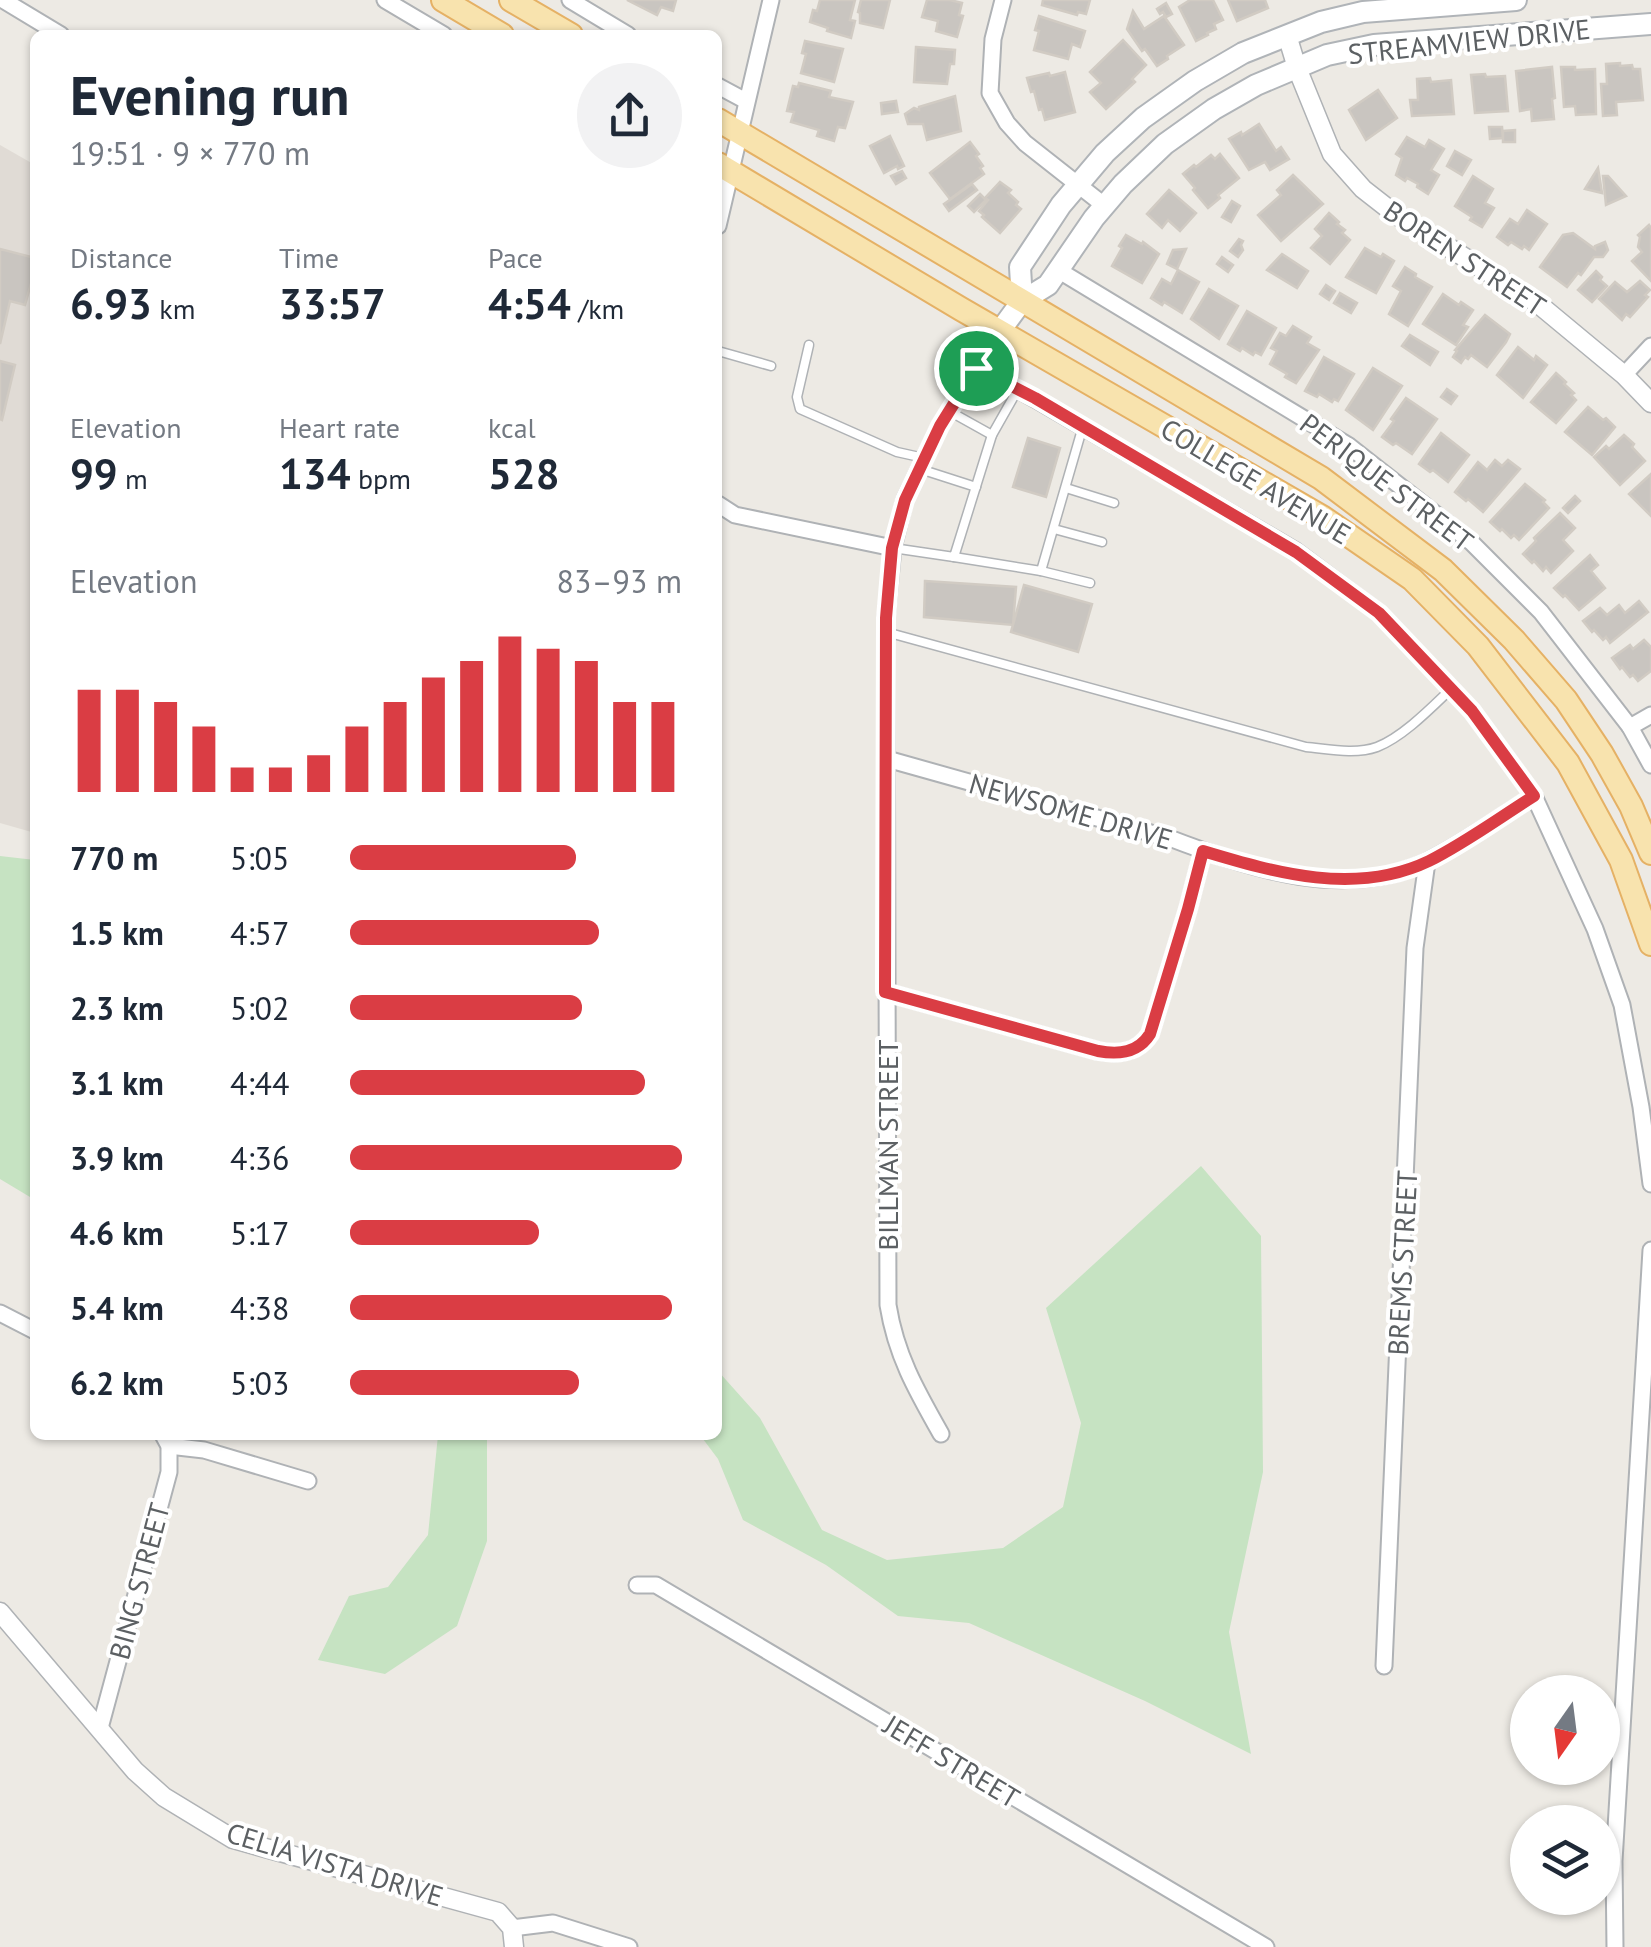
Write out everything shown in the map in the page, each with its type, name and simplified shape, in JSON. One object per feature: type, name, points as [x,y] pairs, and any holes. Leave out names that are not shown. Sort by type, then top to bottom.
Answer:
[{"type":"main road","points":[[444,0],[494,30]]},
{"type":"main road","points":[[511,0],[562,30]]},
{"type":"main road","name":"STREAMVIEW DRIVE","points":[[1022,301],[1020,266],[1062,204],[1106,153],[1195,81],[1243,53],[1321,22],[1363,12],[1516,0]]},
{"type":"main road","name":"STREAMVIEW DRIVE","points":[[1000,331],[1022,301],[1048,285],[1105,206],[1165,144],[1214,108],[1256,85],[1328,56],[1374,45],[1651,24]]},
{"type":"main road","name":"COLLEGE AVENUE","points":[[722,122],[1321,478],[1443,570],[1514,640],[1566,700],[1631,806],[1651,853]]},
{"type":"main road","name":"COLLEGE AVENUE","points":[[724,168],[1322,517],[1412,579],[1478,646],[1568,763],[1621,860],[1651,944]]},
{"type":"street","points":[[3,0],[53,30]]},
{"type":"street","points":[[385,0],[436,30]]},
{"type":"street","points":[[570,0],[620,30]]},
{"type":"street","points":[[724,168],[740,133],[772,0]]},
{"type":"street","points":[[1003,0],[993,39],[990,92],[1007,123],[1025,143],[1105,206]]},
{"type":"street","name":"BOREN STREET","points":[[1287,35],[1332,154],[1363,188],[1395,214],[1536,302],[1624,375],[1651,403]]},
{"type":"street","points":[[722,88],[746,101]]},
{"type":"street","name":"PERIQUE STREET","points":[[1058,270],[1349,446],[1472,542],[1541,612],[1630,727],[1651,765]]},
{"type":"street","name":"BILLMAN STREET","points":[[941,1434],[909,1378],[893,1334],[888,1305],[886,632],[892,548],[905,500],[950,410],[1000,331]]},
{"type":"street","points":[[1624,375],[1651,346]]},
{"type":"street","points":[[976,368],[1083,426],[1296,552],[1379,613],[1472,711],[1534,796],[1595,929],[1622,1004],[1651,1184]]},
{"type":"street","points":[[722,507],[735,515],[892,548]]},
{"type":"street","points":[[1630,727],[1651,714]]},
{"type":"street","name":"NEWSOME DRIVE","points":[[886,759],[1172,839],[1274,872],[1322,879],[1376,876],[1427,862],[1534,796]]},
{"type":"street","points":[[885,992],[1098,1051],[1114,1054],[1134,1050],[1150,1034],[1203,851]]},
{"type":"street","name":"BREMS STREET","points":[[1384,1666],[1415,948],[1427,862]]},
{"type":"street","points":[[1615,1947],[1614,1861],[1651,1250]]},
{"type":"street","points":[[0,1313],[30,1328]]},
{"type":"street","points":[[166,1440],[308,1481]]},
{"type":"street","name":"BING STREET","points":[[100,1728],[169,1472],[166,1440]]},
{"type":"street","name":"JEFF STREET","points":[[637,1585],[656,1585],[1266,1947]]},
{"type":"street","name":"CELIA VISTA DRIVE","points":[[0,1612],[135,1772],[164,1797],[233,1839],[498,1912],[513,1938],[553,1923],[629,1947]]},
{"type":"lane","points":[[809,344],[797,397],[800,408],[976,487]]},
{"type":"lane","points":[[722,353],[771,366]]},
{"type":"lane","points":[[954,557],[992,435],[1018,389]]},
{"type":"lane","points":[[950,410],[992,435]]},
{"type":"lane","points":[[1041,571],[1083,426]]},
{"type":"lane","points":[[1066,488],[1114,503]]},
{"type":"lane","points":[[1054,529],[1102,542]]},
{"type":"lane","points":[[892,548],[1041,571],[1090,583]]},
{"type":"lane","points":[[886,632],[1306,747],[1349,751],[1378,747],[1415,723],[1452,688]]},
{"type":"shaded area","points":[[0,145],[30,162],[30,832],[0,823]]},
{"type":"green space","points":[[0,856],[30,859],[30,1197],[0,1179]]},
{"type":"green space","points":[[1201,1166],[1261,1236],[1263,1472],[1229,1632],[1251,1754],[1145,1701],[969,1623],[898,1616],[826,1565],[743,1520],[718,1459],[704,1440],[722,1440],[722,1375],[760,1418],[822,1530],[887,1560],[1003,1548],[1063,1507],[1081,1423],[1046,1308]]},
{"type":"green space","points":[[438,1440],[487,1440],[487,1541],[457,1626],[385,1674],[318,1660],[349,1596],[388,1587],[428,1535]]},
{"type":"building","points":[[627,0],[676,0],[673,11],[661,7],[657,15]]},
{"type":"building","points":[[820,0],[855,0],[851,38],[810,22]]},
{"type":"building","points":[[861,0],[890,0],[883,28],[860,23]]},
{"type":"building","points":[[927,0],[962,3],[957,37],[936,31],[938,21],[922,17]]},
{"type":"building","points":[[1043,0],[1090,0],[1086,14],[1077,15],[1042,5]]},
{"type":"building","points":[[1190,0],[1213,0],[1223,20],[1196,41],[1179,7]]},
{"type":"building","points":[[1228,0],[1265,0],[1268,8],[1237,21]]},
{"type":"building","points":[[1166,3],[1172,14],[1166,17],[1157,9]]},
{"type":"building","points":[[1133,11],[1144,29],[1164,16],[1184,45],[1157,66],[1127,29]]},
{"type":"building","points":[[1039,16],[1085,31],[1080,47],[1072,44],[1068,59],[1034,50]]},
{"type":"building","points":[[1123,40],[1146,65],[1132,79],[1135,82],[1106,109],[1090,92],[1101,83],[1090,72]]},
{"type":"building","points":[[805,41],[843,49],[834,82],[801,73]]},
{"type":"building","points":[[916,47],[955,50],[947,84],[914,82]]},
{"type":"building","points":[[1620,63],[1640,69],[1643,100],[1616,102],[1617,115],[1603,116],[1601,84],[1607,84],[1606,64]]},
{"type":"building","points":[[1552,67],[1554,119],[1532,121],[1531,109],[1520,111],[1516,71]]},
{"type":"building","points":[[1561,67],[1595,69],[1596,114],[1576,115],[1575,106],[1564,107]]},
{"type":"building","points":[[1065,72],[1075,112],[1045,120],[1027,78]]},
{"type":"building","points":[[1471,75],[1505,76],[1508,111],[1475,113]]},
{"type":"building","points":[[1430,78],[1431,82],[1451,80],[1454,114],[1412,116],[1410,100],[1418,100],[1417,79]]},
{"type":"building","points":[[799,83],[831,91],[829,97],[853,102],[845,128],[838,127],[834,141],[817,136],[819,130],[791,122],[794,112],[787,111],[793,86],[798,87]]},
{"type":"building","points":[[1378,90],[1397,118],[1366,140],[1349,110]]},
{"type":"building","points":[[955,96],[961,131],[927,140],[923,124],[908,124],[905,114],[914,108],[919,110]]},
{"type":"building","points":[[896,101],[898,112],[882,114],[881,103]]},
{"type":"building","points":[[1259,124],[1276,151],[1281,147],[1289,159],[1270,170],[1265,162],[1249,170],[1229,139]]},
{"type":"building","points":[[1489,127],[1502,127],[1503,138],[1490,139]]},
{"type":"building","points":[[1515,130],[1515,142],[1503,142],[1503,131]]},
{"type":"building","points":[[890,136],[904,166],[884,173],[870,146]]},
{"type":"building","points":[[1407,137],[1425,147],[1429,140],[1444,149],[1431,170],[1439,175],[1428,194],[1418,184],[1396,175],[1402,158],[1396,154]]},
{"type":"building","points":[[970,142],[979,154],[976,156],[984,174],[950,199],[930,173]]},
{"type":"building","points":[[1455,151],[1471,160],[1462,175],[1447,166]]},
{"type":"building","points":[[1220,154],[1239,178],[1208,208],[1183,174],[1211,155],[1215,159]]},
{"type":"building","points":[[1598,168],[1602,193],[1585,189]]},
{"type":"building","points":[[902,171],[906,178],[896,184],[891,176]]},
{"type":"building","points":[[1293,175],[1323,204],[1281,241],[1258,215],[1281,195],[1277,190]]},
{"type":"building","points":[[1473,176],[1493,189],[1485,203],[1494,208],[1482,227],[1455,206]]},
{"type":"building","points":[[1603,176],[1608,176],[1626,196],[1606,205]]},
{"type":"building","points":[[1000,182],[1011,190],[1008,193],[1021,209],[1000,233],[979,211]]},
{"type":"building","points":[[972,184],[977,190],[949,211],[944,204]]},
{"type":"building","points":[[1169,190],[1196,213],[1180,231],[1168,220],[1162,228],[1147,214]]},
{"type":"building","points":[[980,194],[986,200],[974,212],[968,206]]},
{"type":"building","points":[[1232,201],[1240,206],[1231,222],[1222,217]]},
{"type":"building","points":[[1527,210],[1547,224],[1529,250],[1511,242],[1508,245],[1497,237],[1510,219],[1518,224]]},
{"type":"building","points":[[1329,213],[1350,240],[1330,264],[1311,248],[1322,236],[1315,229]]},
{"type":"building","points":[[1649,225],[1651,281],[1632,261],[1642,252],[1638,235]]},
{"type":"building","points":[[1573,233],[1595,249],[1605,242],[1608,250],[1603,257],[1594,257],[1567,287],[1540,267],[1563,235]]},
{"type":"building","points":[[1126,235],[1159,254],[1142,283],[1112,266]]},
{"type":"building","points":[[1239,239],[1243,241],[1243,250],[1238,257],[1230,251]]},
{"type":"building","points":[[1365,248],[1394,261],[1376,293],[1346,277]]},
{"type":"building","points":[[0,249],[30,257],[30,287],[25,305],[10,301],[0,344]]},
{"type":"building","points":[[1186,249],[1177,269],[1167,264],[1173,250]]},
{"type":"building","points":[[1282,254],[1308,271],[1297,288],[1267,270]]},
{"type":"building","points":[[1222,257],[1233,265],[1228,272],[1217,264]]},
{"type":"building","points":[[1405,267],[1432,287],[1408,326],[1389,314],[1401,291],[1393,286]]},
{"type":"building","points":[[1178,270],[1199,282],[1182,313],[1151,298],[1162,279],[1171,284]]},
{"type":"building","points":[[1596,271],[1607,286],[1592,302],[1578,290]]},
{"type":"building","points":[[1640,281],[1650,290],[1630,317],[1626,314],[1622,320],[1599,299],[1615,282],[1627,292]]},
{"type":"building","points":[[1326,285],[1335,291],[1329,300],[1320,294]]},
{"type":"building","points":[[1209,289],[1238,306],[1219,339],[1191,319]]},
{"type":"building","points":[[1340,293],[1357,303],[1351,313],[1334,303]]},
{"type":"building","points":[[1443,294],[1473,310],[1456,345],[1423,324]]},
{"type":"building","points":[[1247,311],[1276,328],[1261,355],[1228,344]]},
{"type":"building","points":[[1485,315],[1510,334],[1506,342],[1487,367],[1471,355],[1461,363],[1453,357],[1455,350]]},
{"type":"building","points":[[1293,326],[1311,337],[1307,343],[1319,350],[1296,383],[1270,364],[1277,351],[1271,348],[1280,333],[1286,336]]},
{"type":"building","points":[[1410,335],[1438,352],[1430,365],[1402,346]]},
{"type":"building","points":[[1518,347],[1547,365],[1523,398],[1497,375]]},
{"type":"building","points":[[1324,357],[1354,374],[1338,401],[1305,391]]},
{"type":"building","points":[[0,361],[15,365],[2,420],[0,419]]},
{"type":"building","points":[[1373,368],[1402,386],[1373,430],[1346,410]]},
{"type":"building","points":[[1556,373],[1576,400],[1556,423],[1531,402]]},
{"type":"building","points":[[1447,389],[1457,396],[1451,404],[1441,397]]},
{"type":"building","points":[[1406,398],[1437,419],[1412,454],[1382,437]]},
{"type":"building","points":[[1588,407],[1615,427],[1592,455],[1565,432]]},
{"type":"building","points":[[1441,433],[1469,455],[1448,482],[1419,464]]},
{"type":"building","points":[[1624,435],[1645,461],[1620,485],[1594,457]]},
{"type":"building","points":[[1028,438],[1060,448],[1046,497],[1013,487]]},
{"type":"building","points":[[1495,460],[1502,466],[1508,460],[1520,469],[1483,512],[1455,492],[1478,462],[1487,470]]},
{"type":"building","points":[[1651,474],[1651,516],[1629,494]]},
{"type":"building","points":[[1525,484],[1549,508],[1519,540],[1490,522]]},
{"type":"building","points":[[1575,496],[1580,501],[1568,513],[1563,508]]},
{"type":"building","points":[[1560,513],[1575,528],[1563,540],[1573,551],[1551,573],[1523,554]]},
{"type":"building","points":[[1590,555],[1598,565],[1591,571],[1605,588],[1579,610],[1554,588]]},
{"type":"building","points":[[925,581],[1016,587],[1013,625],[924,617]]},
{"type":"building","points":[[1024,585],[1092,604],[1078,652],[1011,632]]},
{"type":"building","points":[[1639,601],[1648,612],[1610,643],[1583,621],[1600,608],[1607,615],[1619,605],[1625,613]]},
{"type":"building","points":[[1644,640],[1651,647],[1651,671],[1638,681],[1612,658]]},
{"type":"route","points":[[976,368],[1035,398],[1296,552],[1379,613],[1472,711],[1534,796],[1427,862],[1376,876],[1298,876],[1203,851],[1150,1034],[1134,1050],[1114,1054],[1098,1051],[885,992],[886,618],[892,548],[905,500],[940,426],[976,368]]}]
